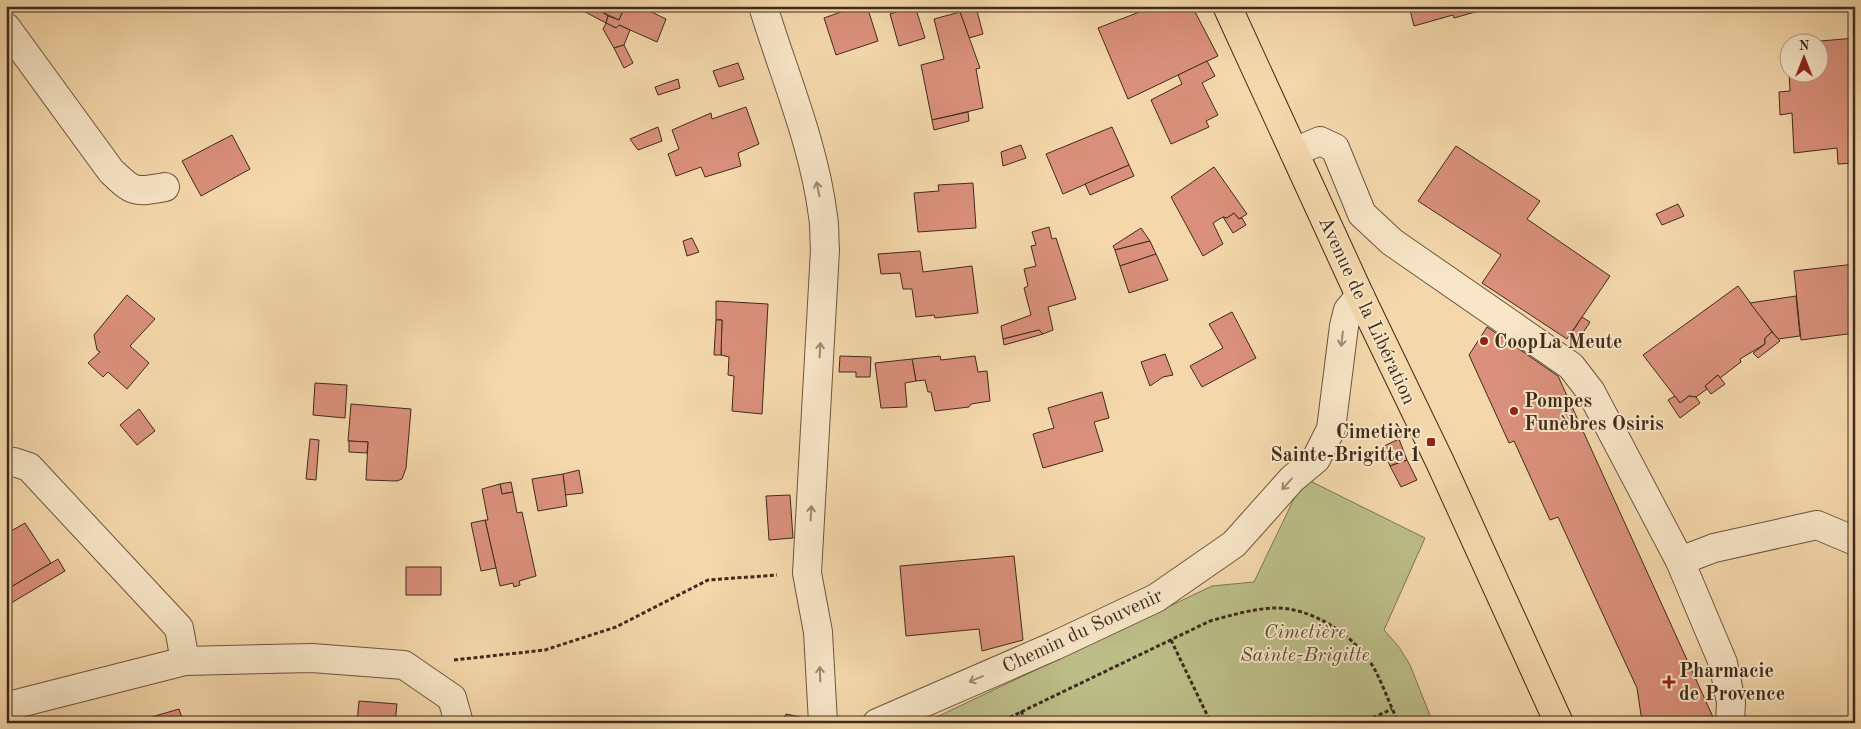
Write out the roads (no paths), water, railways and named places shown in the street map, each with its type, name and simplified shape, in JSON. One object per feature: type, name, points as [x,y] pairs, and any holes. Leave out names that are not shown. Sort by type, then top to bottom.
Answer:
[{"type":"main road","name":"Avenue de la Libération","points":[[1227,6],[1360,296],[1440,462],[1559,723]]},
{"type":"street","points":[[763,6],[802,125],[817,182],[823,216],[825,250],[808,573],[818,632],[823,723]]},
{"type":"street","points":[[6,27],[90,144],[117,176],[128,187],[139,191],[165,187]]},
{"type":"street","points":[[1294,152],[1320,142],[1336,148],[1362,214],[1386,237],[1571,366],[1590,392],[1680,561],[1723,663],[1731,702],[1730,723]]},
{"type":"street","name":"Chemin du Souvenir","points":[[877,723],[1054,646],[1156,598],[1234,544],[1292,479],[1316,458],[1331,429],[1344,326],[1348,310],[1360,296]]},
{"type":"street","points":[[6,464],[14,462],[29,467],[179,628],[185,661]]},
{"type":"street","points":[[1680,561],[1714,548],[1817,525],[1855,541]]},
{"type":"street","points":[[6,712],[16,704],[185,661],[312,658],[404,665],[452,698],[459,723]]},
{"type":"place","name":"CoopLa Meute","points":[[1484,341]]},
{"type":"place","name":"Pompes Funèbres Osiris","points":[[1514,411]]},
{"type":"place","name":"Cimetière Sainte-Brigitte 1","points":[[1431,442]]},
{"type":"place","name":"Pharmacie de Provence","points":[[1669,682]]},
{"type":"park label","name":"Cimetière Sainte-Brigitte","points":[[1305,642]]}]
